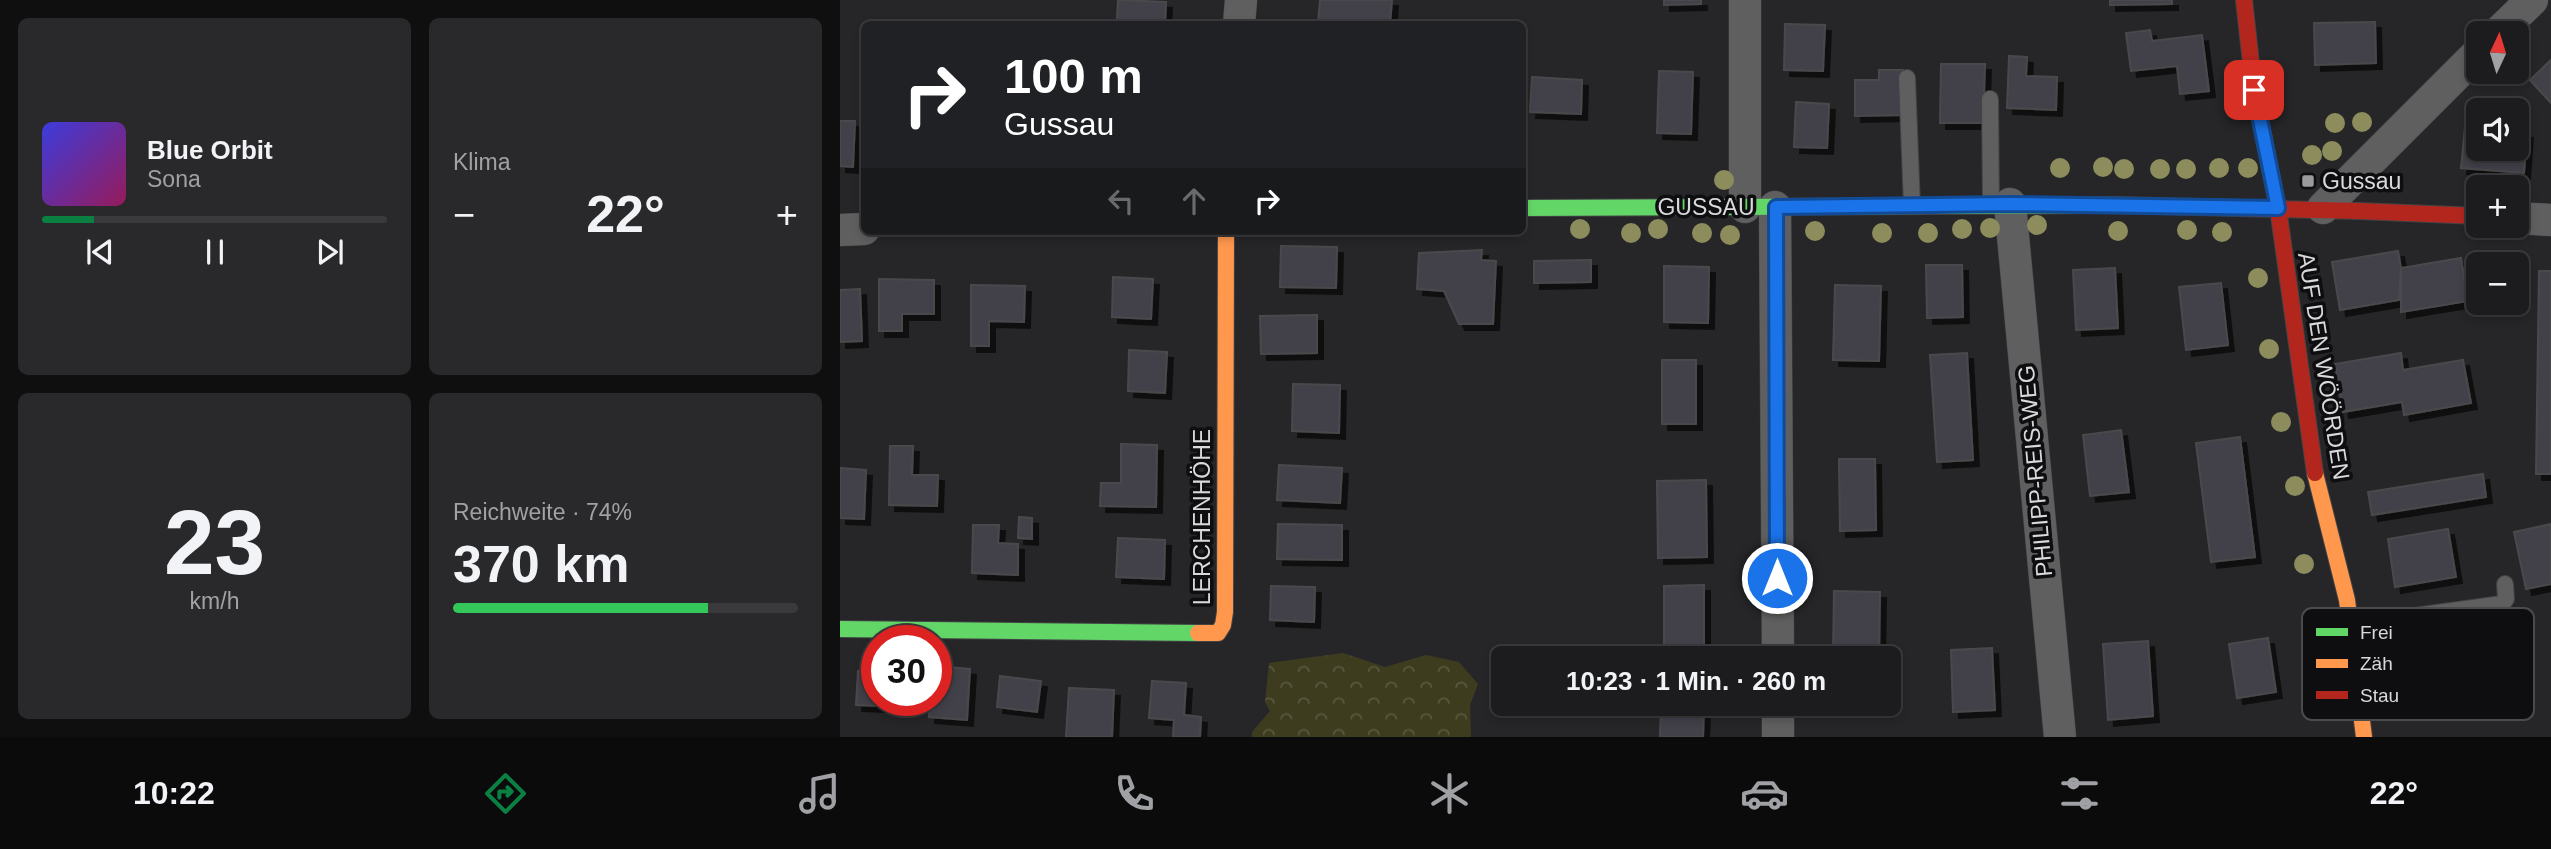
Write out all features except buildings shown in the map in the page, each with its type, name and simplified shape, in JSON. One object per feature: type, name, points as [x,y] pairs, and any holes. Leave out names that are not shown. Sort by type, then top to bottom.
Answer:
[{"type":"street","points":[[1239,21],[1241,0]]},
{"type":"street","points":[[1745,0],[1760,207],[1777,646]]},
{"type":"street","name":"AUF DEN WÖÖRDEN","points":[[2244,0],[2254,90],[2278,208],[2314,467],[2348,608]]},
{"type":"street","points":[[2510,21],[2532,0]]},
{"type":"street","points":[[2323,208],[2466,65]]},
{"type":"street","name":"GUSSAU","points":[[1526,208],[2000,204],[2323,208],[2466,215]]},
{"type":"street","name":"PHILIPP-REIS-WEG","points":[[2000,204],[2060,737]]},
{"type":"street","points":[[2529,219],[2551,220]]},
{"type":"street","points":[[840,230],[861,229]]},
{"type":"street","name":"LERCHENHÖHE","points":[[840,629],[1218,633],[1223,625],[1225,612],[1226,235]]},
{"type":"street","points":[[1778,716],[1778,737]]},
{"type":"lane","points":[[1906,78],[1912,206]]},
{"type":"lane","points":[[1990,99],[2000,204]]},
{"type":"lane","points":[[2473,608],[2502,604],[2506,599],[2505,584]]},
{"type":"green space","points":[[1343,653],[1385,667],[1426,655],[1459,662],[1478,684],[1470,705],[1471,737],[1252,737],[1252,732],[1270,711],[1265,702],[1269,663]]},
{"type":"traffic: fast","points":[[1526,208],[2116,205]]},
{"type":"traffic: fast","points":[[840,629],[1198,633]]},
{"type":"traffic: slow","points":[[1198,633],[1218,633],[1223,625],[1225,612],[1226,235]]},
{"type":"traffic: slow","points":[[2315,473],[2348,608]]},
{"type":"traffic: slow","points":[[2362,720],[2364,737]]},
{"type":"traffic: jam","points":[[2244,0],[2254,90],[2278,208],[2315,473]]},
{"type":"traffic: jam","points":[[2116,205],[2466,215]]},
{"type":"place","name":"Gussau","points":[[2308,181]]},
{"type":"route","points":[[1777,578],[1776,207],[2010,204],[2278,208],[2254,90]]}]
